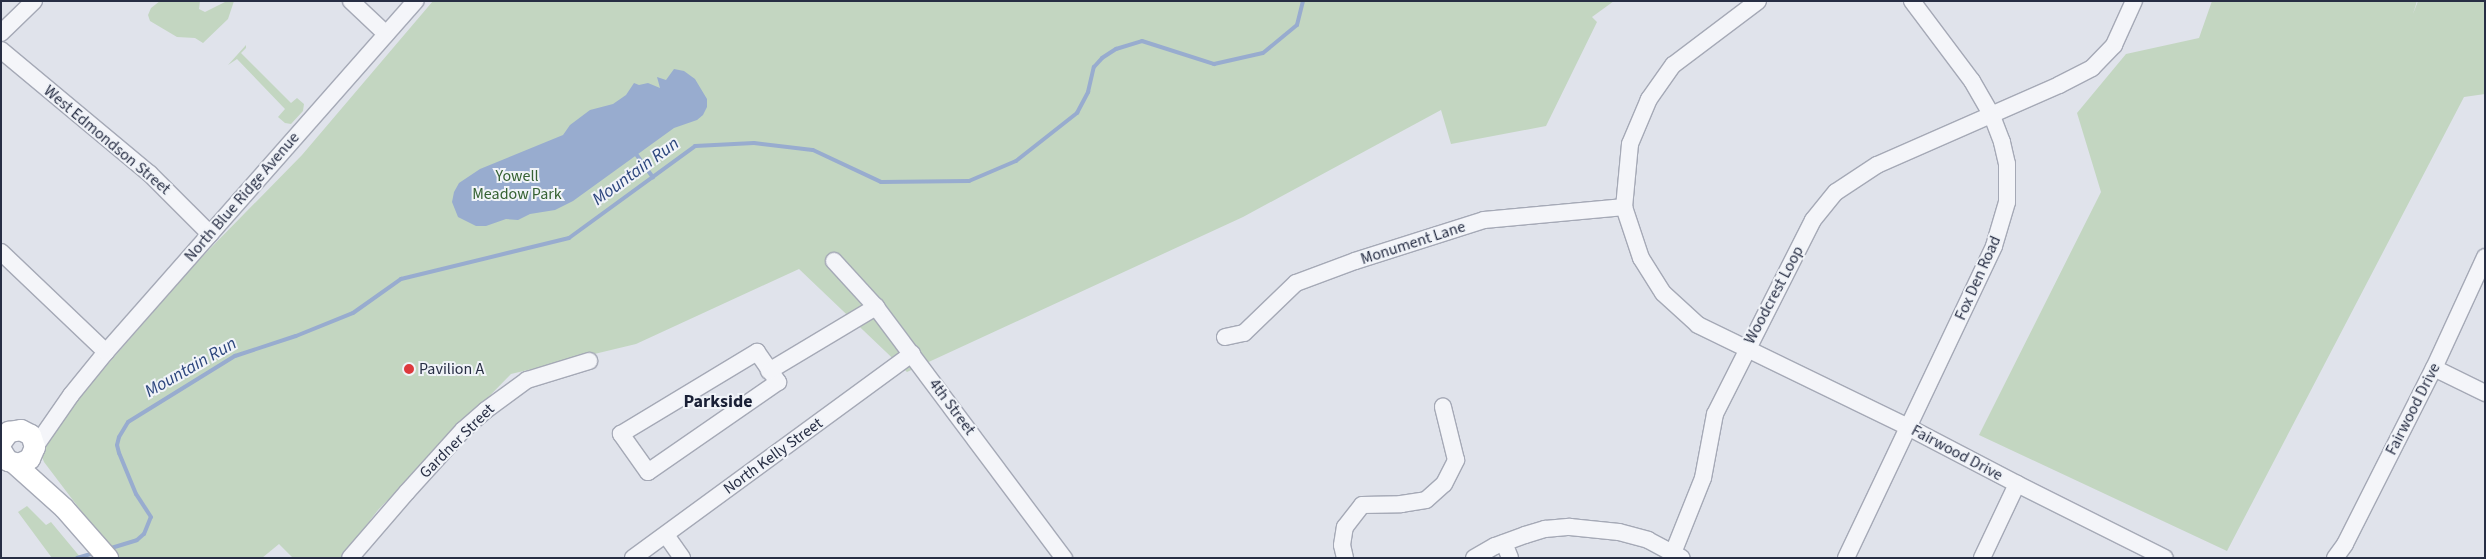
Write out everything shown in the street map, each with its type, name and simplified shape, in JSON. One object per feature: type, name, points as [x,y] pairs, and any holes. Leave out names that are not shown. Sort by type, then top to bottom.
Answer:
[{"type":"main road","points":[[8,457],[27,462],[19,437]]},
{"type":"main road","points":[[19,437],[64,508]]},
{"type":"main road","points":[[8,457],[64,508],[108,558]]},
{"type":"street","points":[[1,33],[34,1]]},
{"type":"street","points":[[351,1],[386,34]]},
{"type":"street","name":"North Blue Ridge Avenue","points":[[19,437],[71,395],[106,352],[415,1]]},
{"type":"street","name":"Woodcrest Loop","points":[[1758,1],[1673,65],[1648,99],[1630,144],[1624,207],[1641,258],[1663,293],[1698,325],[1749,350],[1814,220],[1836,192],[1877,165],[2060,85],[2092,68],[2114,44],[2134,1]]},
{"type":"street","name":"Fox Den Road","points":[[1846,558],[1994,246],[2007,202],[2007,164],[2002,142],[1991,114],[1972,81],[1912,1]]},
{"type":"street","name":"West Edmondson Street","points":[[1,50],[150,174],[210,234]]},
{"type":"street","name":"Monument Lane","points":[[1225,337],[1244,333],[1296,283],[1355,261],[1484,220],[1624,207]]},
{"type":"street","points":[[1,252],[106,352]]},
{"type":"street","name":"Fairwood Drive","points":[[2334,558],[2345,544],[2434,368],[2485,257]]},
{"type":"street","name":"4th Street","points":[[834,261],[876,307],[1062,557]]},
{"type":"street","points":[[769,371],[876,307]]},
{"type":"street","points":[[1474,558],[1507,550],[1545,529],[1595,528],[1648,540],[1676,556],[1703,478],[1715,414],[1749,350]]},
{"type":"street","name":"Fairwood Drive","points":[[1749,350],[1908,427],[2158,556]]},
{"type":"street","points":[[757,352],[769,371],[778,382],[648,472],[621,434],[757,352]]},
{"type":"street","name":"North Kelly Street","points":[[633,558],[912,354]]},
{"type":"street","name":"Gardner Street","points":[[350,558],[463,430],[486,410],[527,380],[589,361]]},
{"type":"street","points":[[2434,368],[2485,393]]},
{"type":"street","points":[[1345,558],[1342,545],[1345,527],[1362,505],[1401,504],[1426,500],[1444,484],[1456,460],[1443,407]]},
{"type":"street","points":[[1982,558],[2017,484]]},
{"type":"street","points":[[666,535],[682,558]]},
{"type":"green space","points":[[160,1],[200,1],[199,9],[205,12],[227,1],[234,1],[228,19],[203,43],[195,38],[177,37],[150,21],[148,15],[151,8]]},
{"type":"green space","name":"Yowell Meadow Park","points":[[433,1],[1614,1],[1592,17],[1597,22],[1546,126],[1451,144],[1441,110],[1243,217],[907,372],[799,269],[636,344],[511,374],[378,510],[341,558],[293,558],[279,544],[262,558],[120,558],[88,520],[44,462],[40,452],[41,441],[195,264],[302,155]]},
{"type":"green space","points":[[2212,1],[2417,1],[2413,14],[2418,1],[2485,1],[2485,94],[2464,97],[2227,551],[1979,435],[2101,192],[2077,113],[2126,54],[2199,38]]},
{"type":"green space","points":[[246,45],[246,48],[241,53],[291,103],[297,98],[304,104],[303,111],[291,124],[285,123],[278,117],[285,109],[237,59],[228,65]]},
{"type":"green space","points":[[27,506],[46,525],[51,522],[81,558],[52,558],[18,512]]},
{"type":"water","points":[[674,69],[684,71],[695,79],[707,99],[707,107],[703,115],[697,120],[674,128],[573,201],[555,210],[530,214],[518,220],[506,219],[486,226],[476,226],[458,217],[452,202],[454,192],[459,183],[480,169],[563,135],[570,125],[590,110],[613,104],[626,95],[634,83],[639,85],[648,83],[660,88],[657,77],[666,80]]},
{"type":"waterway","name":"Mountain Run","points":[[108,549],[137,540],[144,534],[151,517],[136,494],[117,445],[119,437],[128,422],[235,356],[296,336],[353,313],[401,279],[569,238],[695,146],[754,143],[813,150],[881,182],[969,181],[1016,161],[1077,113],[1088,92],[1094,67],[1102,58],[1116,49],[1142,41],[1214,64],[1263,53],[1297,25],[1303,1]]},
{"type":"waterway","points":[[636,154],[653,177]]},
{"type":"waterway","name":"Mountain Run","points":[[77,558],[94,553]]},
{"type":"place","name":"Pavilion A","points":[[409,369]]},
{"type":"district","name":"Parkside","points":[[718,402]]}]
